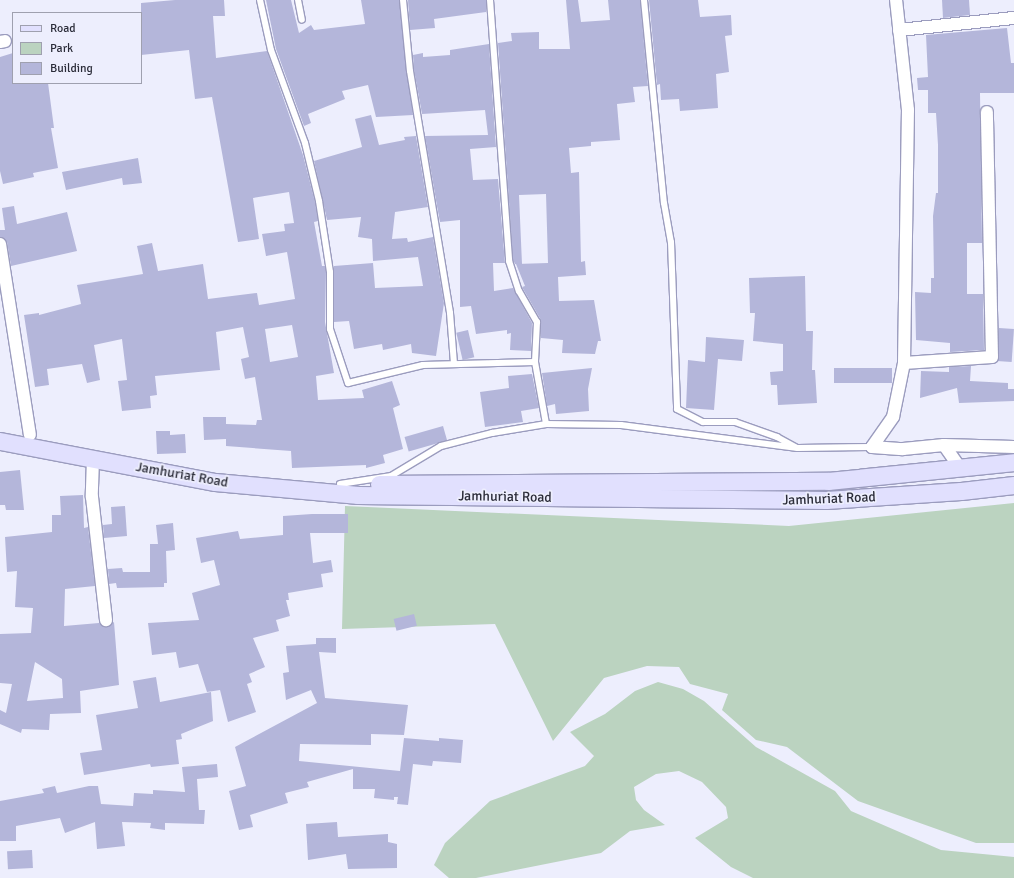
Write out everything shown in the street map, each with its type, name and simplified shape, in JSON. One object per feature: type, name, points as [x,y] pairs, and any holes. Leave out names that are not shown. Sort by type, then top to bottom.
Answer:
[{"type":"main road","name":"Jamhuriat Road","points":[[0,433],[30,435],[225,472],[340,484],[828,481],[1014,462]]},
{"type":"main road","name":"Jamhuriat Road","points":[[0,441],[215,482],[358,495],[826,500],[961,491],[1014,485]]},
{"type":"street","points":[[872,447],[893,417],[904,363],[908,110],[896,0]]},
{"type":"street","points":[[900,30],[1014,18]]},
{"type":"street","points":[[904,363],[992,357],[987,112]]},
{"type":"street","points":[[0,244],[30,435]]},
{"type":"street","points":[[872,447],[902,449],[944,445],[1014,447]]},
{"type":"street","points":[[944,445],[960,468]]},
{"type":"street","points":[[93,459],[92,497],[106,620]]},
{"type":"lane","points":[[260,0],[271,50],[305,142],[319,201],[330,272],[330,329],[348,383],[423,365],[535,362]]},
{"type":"lane","points":[[298,0],[302,20]]},
{"type":"lane","points":[[403,0],[410,71],[450,313],[454,364]]},
{"type":"lane","points":[[490,0],[510,261],[519,291],[537,322],[535,362],[546,424]]},
{"type":"lane","points":[[644,0],[664,203],[671,242],[677,409],[703,422],[735,422],[777,437],[798,448]]},
{"type":"lane","points":[[340,484],[391,476],[441,446],[492,433],[546,424],[620,425],[798,448],[872,447]]},
{"type":"green space","points":[[1014,503],[1014,843],[976,843],[858,801],[787,747],[756,740],[722,710],[728,694],[690,684],[679,667],[647,666],[604,678],[553,741],[495,624],[342,629],[345,506],[789,526]]},
{"type":"green space","points":[[658,682],[683,689],[704,701],[756,747],[835,791],[851,811],[941,850],[1014,857],[1014,878],[753,878],[731,867],[695,838],[728,818],[726,807],[702,782],[679,771],[656,774],[634,787],[636,800],[644,810],[665,825],[630,831],[601,853],[476,878],[449,878],[434,865],[445,843],[490,801],[585,766],[594,756],[570,732],[605,714],[635,691]]},
{"type":"building","points":[[175,0],[224,0],[225,16],[213,16],[216,58],[267,51],[303,155],[315,202],[318,221],[314,222],[322,266],[325,266],[326,272],[325,322],[334,373],[316,376],[318,400],[364,398],[362,390],[392,381],[400,405],[393,408],[403,449],[383,455],[385,463],[366,468],[366,465],[292,468],[291,451],[226,446],[226,439],[204,440],[203,417],[226,417],[226,424],[256,425],[257,420],[262,420],[255,377],[245,379],[241,359],[249,357],[243,327],[216,332],[220,370],[155,376],[157,395],[150,396],[151,408],[122,411],[118,381],[127,380],[122,339],[94,345],[100,380],[87,383],[82,364],[47,369],[49,385],[35,387],[24,315],[39,313],[39,315],[81,304],[77,285],[143,274],[137,246],[152,243],[158,271],[203,264],[208,299],[257,293],[259,305],[295,299],[287,252],[266,256],[262,234],[285,231],[284,224],[294,223],[289,192],[253,198],[259,239],[238,242],[212,97],[195,99],[189,50],[142,55],[141,3]],"holes":[[[292,325],[298,357],[270,362],[265,329]]]},
{"type":"building","points":[[266,0],[291,0],[299,33],[311,25],[314,30],[365,24],[361,0],[399,0],[413,115],[376,117],[368,85],[342,91],[345,99],[308,114],[311,123],[304,126],[276,49]]},
{"type":"building","points":[[408,0],[486,0],[486,12],[434,19],[435,28],[410,30]]},
{"type":"building","points":[[566,0],[578,0],[581,22],[610,20],[608,0],[640,0],[648,86],[633,87],[635,102],[617,104],[620,140],[591,142],[591,146],[569,148],[571,173],[579,172],[581,262],[585,261],[586,275],[558,277],[559,301],[594,300],[601,341],[598,341],[595,354],[562,353],[563,340],[541,338],[541,320],[522,287],[525,286],[513,260],[498,43],[512,41],[511,33],[539,32],[539,49],[570,49]],"holes":[[[546,194],[548,263],[522,264],[519,195]]]},
{"type":"building","points":[[649,0],[698,0],[700,17],[731,15],[732,35],[725,36],[729,72],[716,74],[718,108],[680,111],[679,99],[661,100],[660,84],[657,85]]},
{"type":"building","points":[[942,0],[969,0],[970,15],[943,18]]},
{"type":"building","points":[[1007,28],[1011,63],[1014,63],[1014,93],[980,93],[982,243],[967,243],[967,294],[983,294],[984,350],[950,352],[950,343],[916,340],[915,292],[931,293],[931,278],[934,278],[933,216],[936,193],[938,193],[936,113],[928,113],[928,90],[918,90],[917,78],[928,77],[926,35]]},
{"type":"building","points":[[489,44],[496,147],[470,149],[473,180],[498,179],[505,263],[493,263],[494,291],[513,288],[532,323],[531,351],[510,350],[511,333],[507,334],[507,330],[476,334],[471,306],[460,307],[460,220],[440,222],[425,136],[488,135],[485,110],[422,114],[414,70],[413,55],[423,53],[423,57],[450,55],[450,50]]},
{"type":"building","points":[[12,53],[12,84],[48,84],[54,128],[51,128],[58,168],[33,173],[34,177],[3,184],[0,171],[0,57]]},
{"type":"building","points":[[371,115],[379,145],[405,140],[404,137],[416,136],[428,207],[395,212],[392,239],[407,238],[408,242],[433,237],[444,303],[436,356],[412,353],[411,344],[383,350],[382,344],[354,349],[349,321],[334,322],[334,266],[373,263],[375,288],[423,286],[418,257],[373,261],[372,239],[358,237],[361,217],[327,220],[314,161],[362,147],[355,119]]},
{"type":"building","points":[[138,158],[142,183],[123,185],[122,178],[66,190],[62,172]]},
{"type":"building","points":[[14,206],[17,224],[67,212],[77,251],[11,266],[7,242],[0,237],[0,230],[5,230],[2,208]]},
{"type":"building","points":[[805,276],[806,331],[813,331],[812,370],[815,370],[817,403],[778,405],[777,385],[771,385],[770,372],[783,371],[783,344],[753,341],[755,313],[750,313],[749,278]]},
{"type":"building","points":[[999,328],[1014,329],[1012,362],[997,361]]},
{"type":"building","points":[[468,330],[474,357],[463,360],[456,333]]},
{"type":"building","points":[[706,337],[744,340],[742,361],[718,359],[714,410],[686,408],[688,360],[705,362]]},
{"type":"building","points":[[971,366],[970,381],[1008,383],[1008,389],[1014,389],[1014,401],[959,403],[957,388],[920,398],[921,371],[949,372],[949,367]]},
{"type":"building","points":[[592,368],[588,389],[589,411],[556,414],[555,404],[547,406],[542,373]]},
{"type":"building","points":[[834,368],[892,368],[892,383],[834,383]]},
{"type":"building","points":[[532,374],[539,408],[521,411],[523,422],[485,427],[480,392],[509,388],[508,376]]},
{"type":"building","points":[[443,426],[447,440],[409,451],[405,437]]},
{"type":"building","points":[[156,431],[170,431],[170,435],[185,434],[186,453],[157,454]]},
{"type":"building","points":[[20,470],[24,510],[6,510],[5,505],[0,505],[0,472]]},
{"type":"building","points":[[83,495],[84,528],[88,527],[95,586],[65,589],[64,626],[99,623],[106,627],[114,622],[119,685],[80,691],[81,713],[50,714],[49,730],[22,729],[21,733],[0,724],[0,710],[6,713],[12,684],[0,683],[0,634],[31,633],[33,608],[15,607],[17,571],[7,572],[5,537],[52,532],[52,515],[61,515],[60,496]],"holes":[[[35,662],[62,679],[63,698],[27,701]]]},
{"type":"building","points":[[125,506],[127,536],[104,538],[103,525],[112,524],[111,507]]},
{"type":"building","points":[[348,514],[348,533],[310,533],[313,563],[331,560],[333,572],[321,574],[323,587],[288,593],[289,600],[286,600],[290,616],[276,620],[279,631],[253,638],[265,667],[249,674],[252,682],[247,684],[256,712],[228,722],[220,690],[207,692],[198,664],[179,668],[176,652],[152,655],[148,623],[199,620],[192,593],[220,585],[214,560],[201,563],[196,538],[238,531],[240,539],[283,535],[283,516]]},
{"type":"building","points":[[173,523],[175,550],[166,551],[167,583],[164,583],[164,587],[117,588],[116,583],[109,584],[108,569],[122,568],[123,572],[150,572],[150,544],[158,544],[156,525]]},
{"type":"building","points":[[414,614],[417,626],[397,631],[394,619]]},
{"type":"building","points":[[316,638],[336,638],[336,653],[319,652],[325,698],[408,705],[404,735],[371,734],[371,745],[300,744],[299,761],[400,771],[404,738],[439,741],[439,738],[463,740],[461,763],[433,761],[432,766],[413,764],[408,805],[397,804],[398,797],[394,797],[394,800],[374,798],[375,789],[353,789],[353,769],[307,782],[309,787],[285,793],[288,803],[250,815],[253,827],[239,830],[229,791],[246,786],[235,747],[317,703],[311,690],[286,700],[283,673],[289,672],[286,646],[316,644]]},
{"type":"building","points":[[156,677],[160,702],[211,692],[213,721],[181,734],[182,739],[176,740],[179,764],[151,767],[150,764],[84,775],[80,753],[102,750],[96,715],[138,708],[133,681]]},
{"type":"building","points":[[217,764],[218,777],[197,779],[199,810],[205,810],[204,824],[165,823],[165,830],[150,828],[151,823],[122,822],[125,846],[97,849],[95,822],[65,833],[60,818],[16,826],[16,841],[0,841],[0,801],[44,793],[42,789],[55,786],[57,793],[89,786],[98,786],[101,804],[133,806],[134,793],[153,794],[153,790],[185,792],[182,767]]},
{"type":"building","points":[[337,822],[338,837],[388,834],[388,842],[397,844],[397,868],[348,869],[346,854],[308,860],[306,824]]},
{"type":"building","points":[[32,850],[33,868],[8,869],[7,851]]}]
